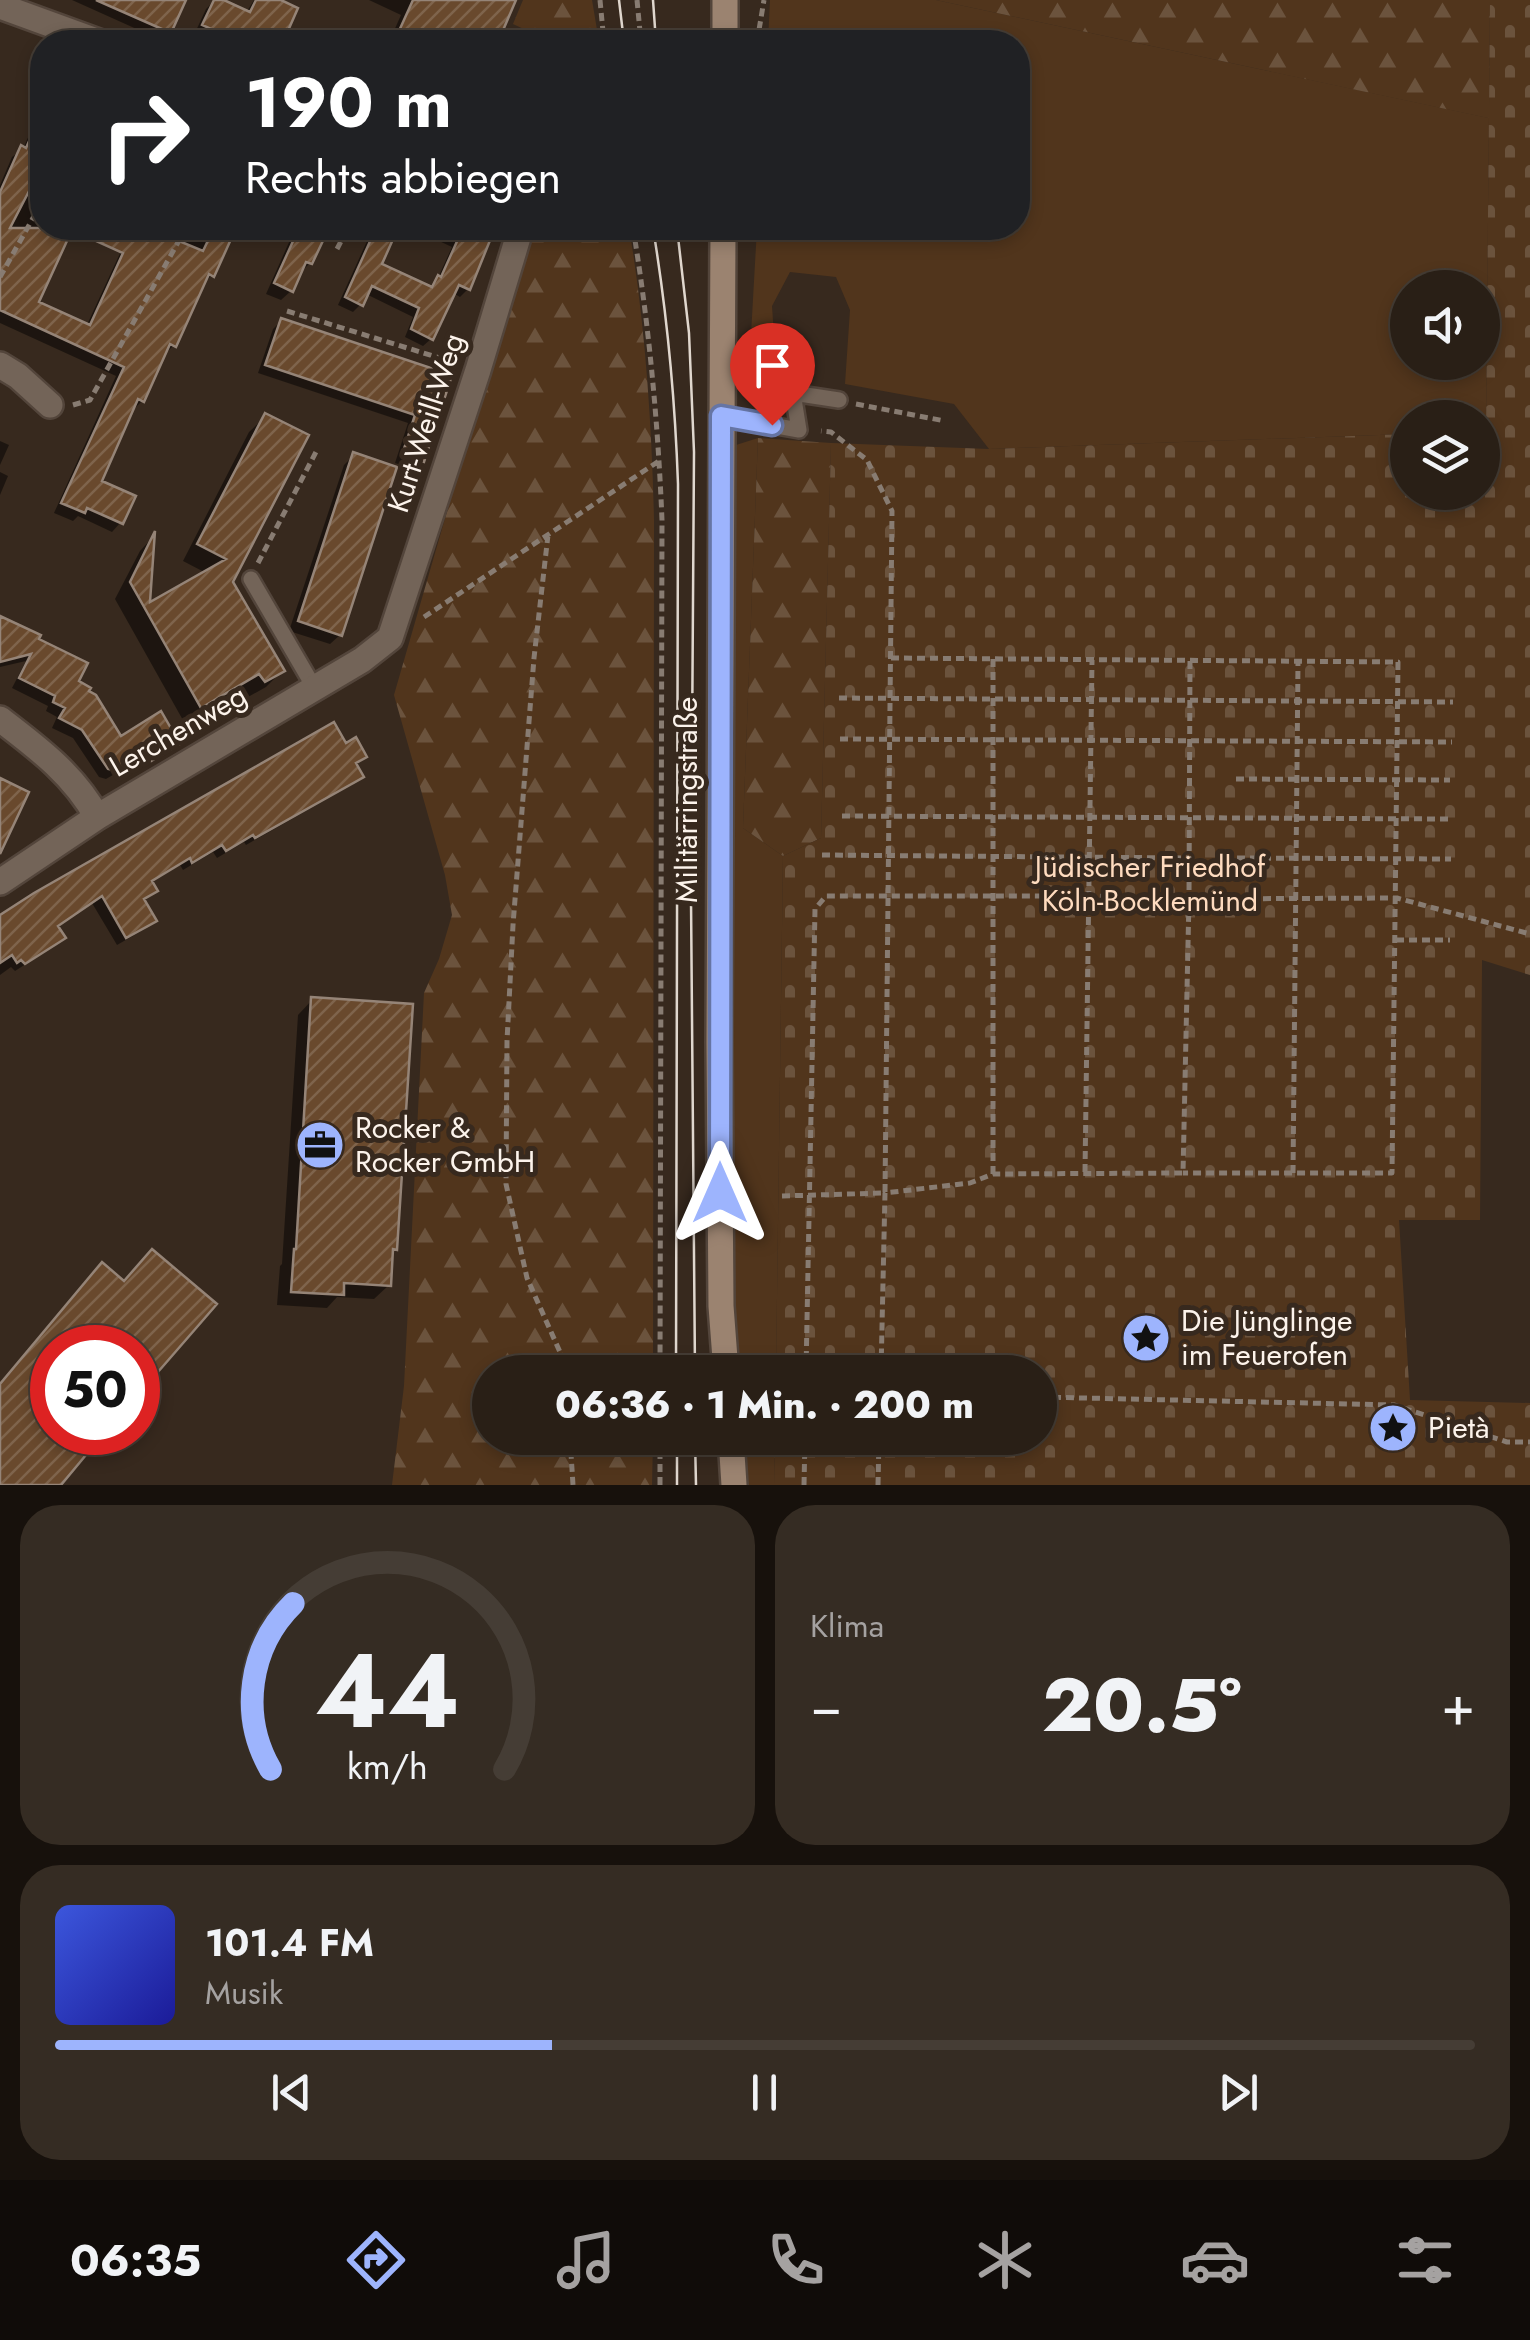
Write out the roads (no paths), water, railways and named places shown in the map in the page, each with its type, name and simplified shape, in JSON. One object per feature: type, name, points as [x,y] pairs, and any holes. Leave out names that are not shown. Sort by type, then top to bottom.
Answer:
[{"type":"main road","points":[[725,30],[726,0]]},
{"type":"main road","name":"Militärringstraße","points":[[723,240],[719,1061],[725,1355]]},
{"type":"main road","points":[[731,1455],[734,1485]]},
{"type":"street","points":[[12,6],[70,30]]},
{"type":"street","name":"Kurt-Weill-Weg","points":[[390,638],[517,240]]},
{"type":"street","points":[[0,365],[50,405]]},
{"type":"street","name":"Lerchenweg","points":[[0,882],[97,817],[362,660],[390,638]]},
{"type":"street","points":[[0,720],[70,776],[97,817]]},
{"type":"lane","points":[[721,416],[798,430],[794,393],[838,400]]},
{"type":"lane","points":[[252,579],[315,688]]},
{"type":"tram line","points":[[619,0],[623,30]]},
{"type":"tram line","points":[[653,0],[655,30]]},
{"type":"tram line","points":[[655,240],[670,356],[678,484],[676,1355]]},
{"type":"tram line","points":[[678,240],[689,333],[694,452],[691,899],[695,1355]]},
{"type":"tram line","points":[[677,1455],[677,1485]]},
{"type":"tram line","points":[[695,1455],[696,1485]]},
{"type":"place","name":"Rocker & Rocker GmbH","points":[[320,1145]]},
{"type":"place","name":"Die Jünglinge im Feuerofen","points":[[1146,1338]]},
{"type":"place","name":"Pietà","points":[[1393,1428]]},
{"type":"park label","name":"Jüdischer Friedhof Köln-Bocklemünd","points":[[1150,884]]}]
